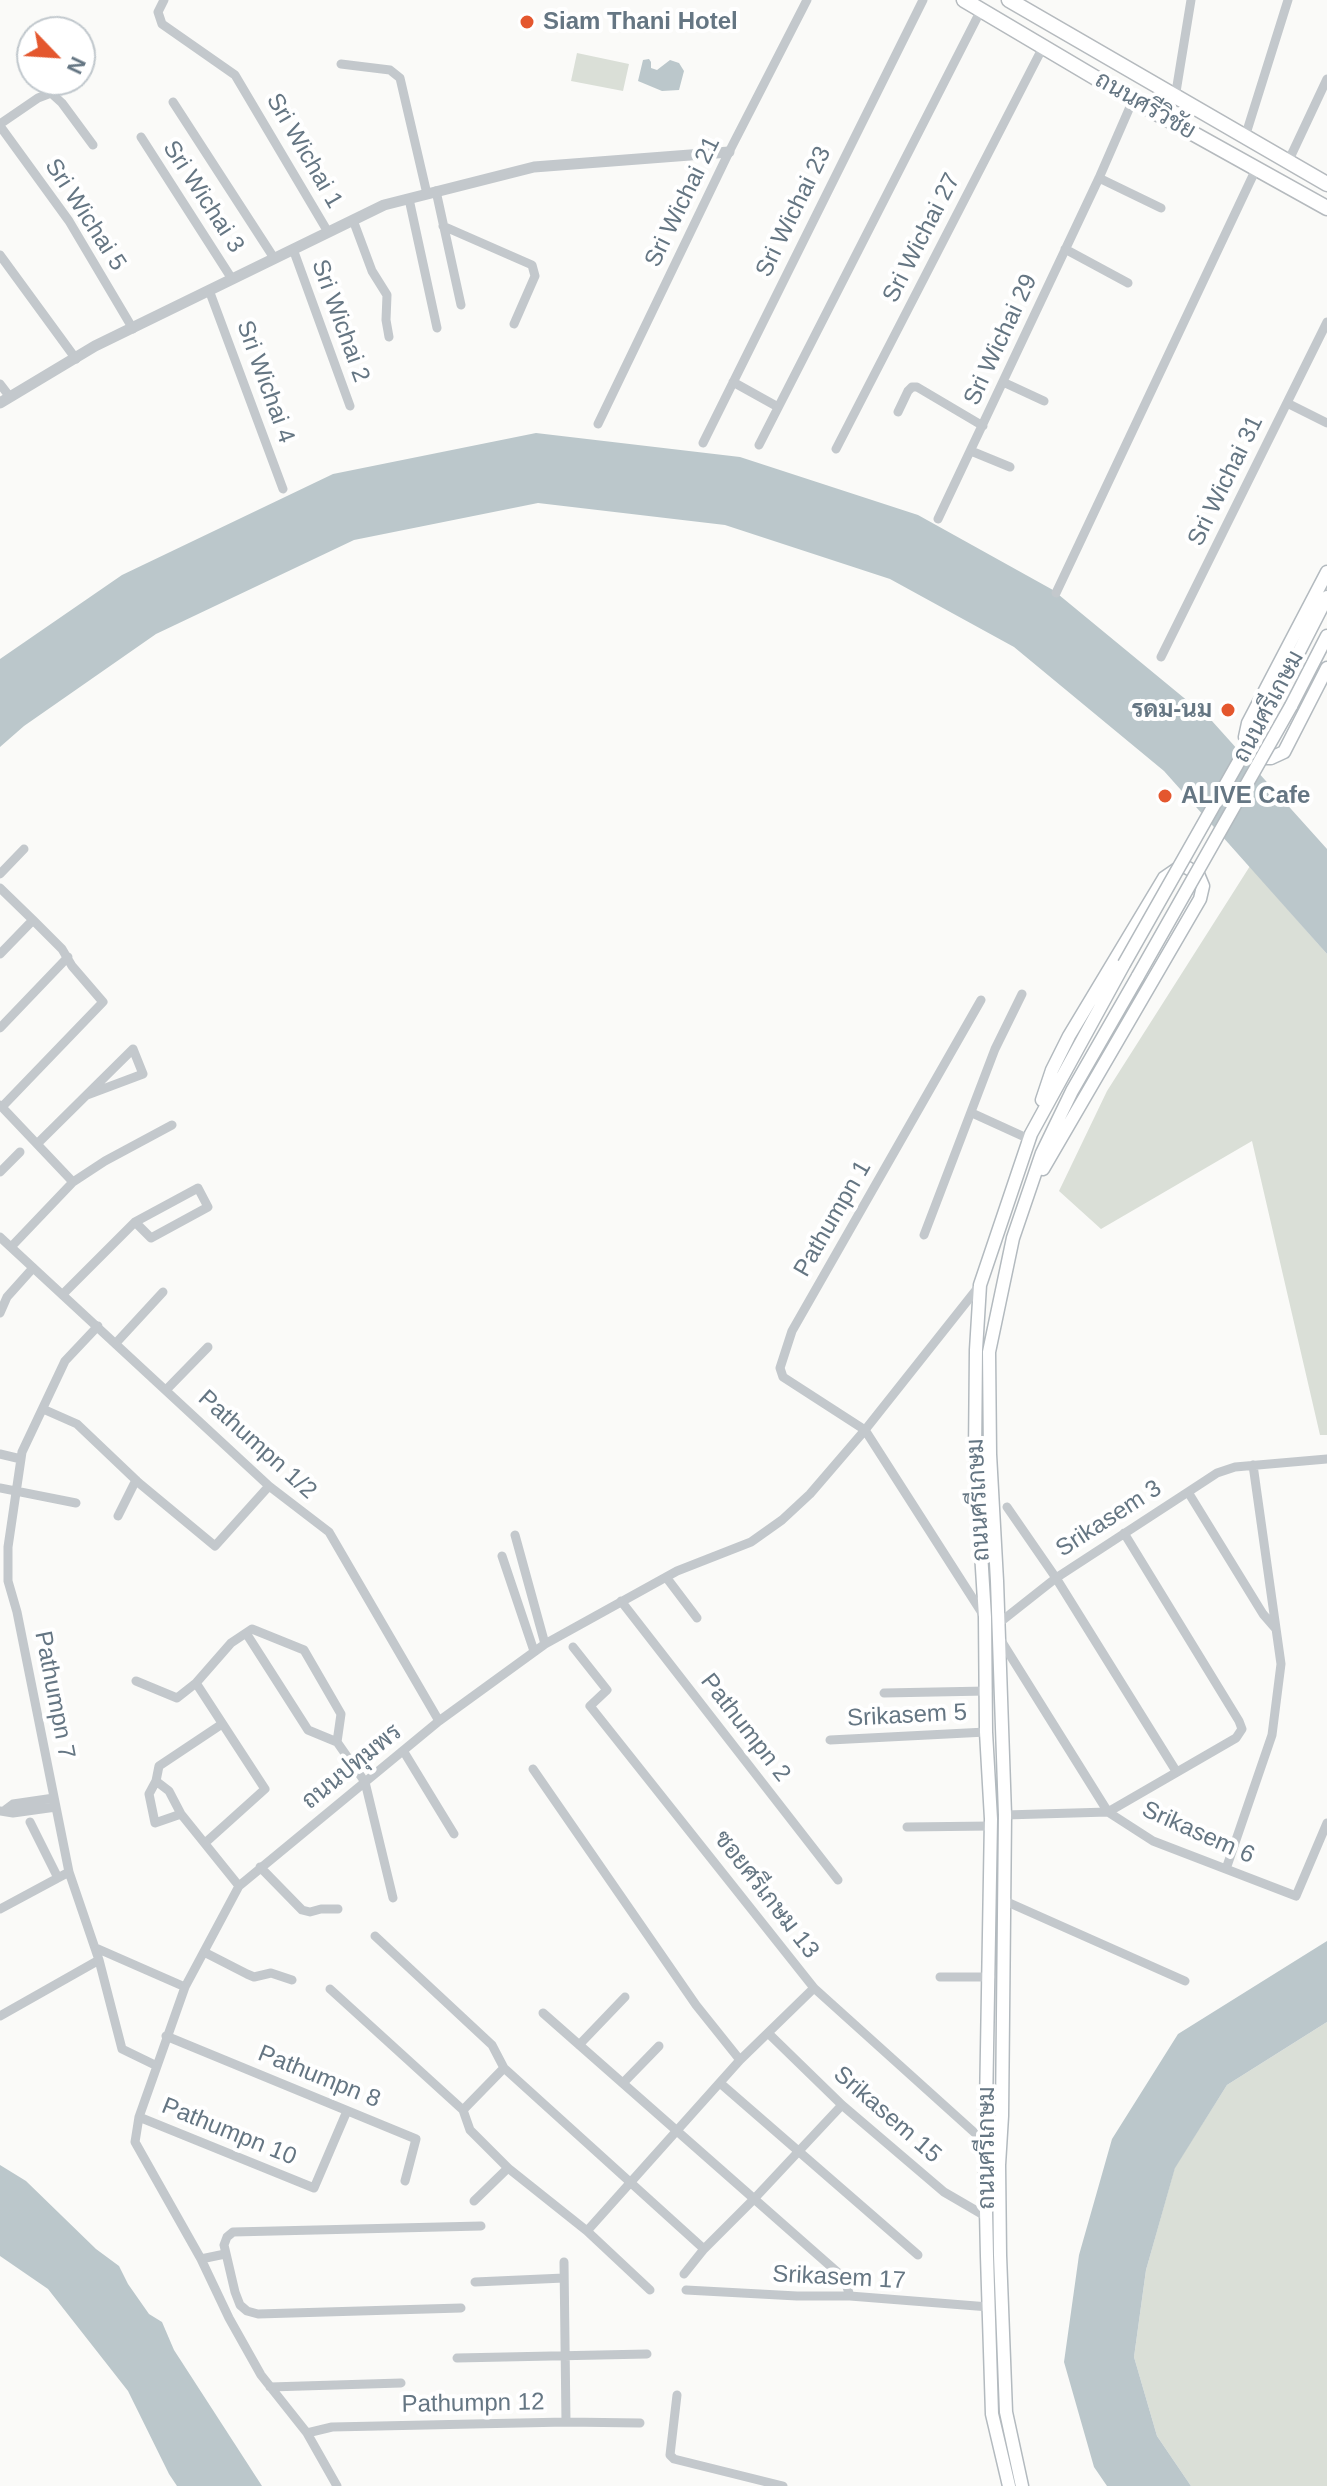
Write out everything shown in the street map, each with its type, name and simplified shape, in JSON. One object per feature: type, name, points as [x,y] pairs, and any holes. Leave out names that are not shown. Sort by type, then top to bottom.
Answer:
[{"type":"main road","name":"ถนนศรีวิชัย","points":[[964,0],[1133,100],[1327,208]]},
{"type":"main road","name":"ถนนศรีวิชัย","points":[[1009,0],[1327,184]]},
{"type":"main road","points":[[1256,169],[1267,149]]},
{"type":"main road","points":[[1327,572],[1248,723],[1245,737],[1250,750],[1263,758],[1284,752],[1327,668]]},
{"type":"main road","name":"ถนนศรีเกษม","points":[[1022,2486],[1003,2433],[992,2414],[986,2143],[991,1826],[985,1617],[975,1455],[980,1285],[1030,1136],[1281,687],[1327,597]]},
{"type":"main road","name":"ถนนศรีเกษม","points":[[1009,2486],[1003,2433],[999,2165],[1005,1815],[990,1454],[989,1352],[1013,1238],[1042,1153],[1072,1091],[1291,706],[1327,636]]},
{"type":"main road","points":[[1013,1238],[1032,1189],[1050,1155],[1200,899],[1203,886],[1198,874],[1180,867],[1164,878],[1058,1059],[1030,1136]]},
{"type":"street","name":"Sri Wichai 1","points":[[164,0],[158,12],[162,24],[229,69],[246,90],[328,232]]},
{"type":"street","name":"Sri Wichai 21","points":[[598,424],[729,152],[807,0]]},
{"type":"street","name":"Sri Wichai 23","points":[[703,443],[923,0]]},
{"type":"street","points":[[1175,98],[1191,0]]},
{"type":"street","points":[[1245,137],[1288,0]]},
{"type":"street","points":[[759,445],[981,10]]},
{"type":"street","name":"Sri Wichai 27","points":[[836,449],[1043,47]]},
{"type":"street","points":[[341,64],[390,70],[400,78],[443,226],[461,305]]},
{"type":"street","points":[[1288,162],[1327,79]]},
{"type":"street","points":[[0,125],[38,98],[51,93],[93,145]]},
{"type":"street","name":"Sri Wichai 29","points":[[938,519],[1133,100]]},
{"type":"street","points":[[173,102],[274,258]]},
{"type":"street","name":"Sri Wichai 5","points":[[0,125],[69,221],[133,329]]},
{"type":"street","name":"Sri Wichai 3","points":[[141,137],[232,279]]},
{"type":"street","points":[[0,384],[5,400],[133,329],[384,205],[534,167],[729,152]]},
{"type":"street","points":[[1056,593],[1256,169]]},
{"type":"street","points":[[1099,178],[1161,208]]},
{"type":"street","points":[[409,199],[437,328]]},
{"type":"street","points":[[353,220],[372,271],[387,295],[389,337]]},
{"type":"street","points":[[443,226],[532,265],[535,276],[514,324]]},
{"type":"street","name":"Sri Wichai 2","points":[[293,249],[350,406]]},
{"type":"street","points":[[1065,249],[1128,283]]},
{"type":"street","points":[[0,255],[76,359]]},
{"type":"street","name":"Sri Wichai 4","points":[[209,290],[283,489]]},
{"type":"street","name":"Sri Wichai 31","points":[[1161,657],[1327,322]]},
{"type":"street","points":[[733,382],[778,407]]},
{"type":"street","points":[[1003,382],[1044,401]]},
{"type":"street","points":[[898,412],[908,391],[917,387],[983,426]]},
{"type":"street","points":[[1287,403],[1327,423]]},
{"type":"street","points":[[971,451],[1010,467]]},
{"type":"street","points":[[0,874],[24,849]]},
{"type":"street","points":[[0,888],[68,957],[103,1002],[1,1106],[73,1182]]},
{"type":"street","points":[[0,954],[33,920]]},
{"type":"street","points":[[0,1028],[68,957]]},
{"type":"street","points":[[924,1235],[995,1049],[1022,994]]},
{"type":"street","name":"Pathumpn 1","points":[[865,1430],[783,1377],[780,1368],[792,1331],[981,1000]]},
{"type":"street","points":[[37,1144],[133,1049],[143,1074],[87,1095]]},
{"type":"street","points":[[972,1113],[1030,1136]]},
{"type":"street","points":[[11,1247],[73,1182],[172,1125]]},
{"type":"street","points":[[0,1172],[20,1152]]},
{"type":"street","points":[[63,1294],[135,1222],[198,1188],[208,1207],[151,1238],[135,1222]]},
{"type":"street","name":"Pathumpn 1/2","points":[[0,1237],[269,1486],[329,1532],[439,1721]]},
{"type":"street","points":[[0,1313],[7,1297],[33,1268]]},
{"type":"street","name":"ถนนปทุมพร","points":[[337,2486],[307,2433],[270,2387],[229,2318],[201,2259],[135,2142],[139,2117],[185,1987],[239,1886],[439,1721],[534,1651],[666,1577],[751,1542],[782,1520],[810,1494],[865,1430],[980,1285]]},
{"type":"street","points":[[116,1343],[163,1292]]},
{"type":"street","name":"Pathumpn 7","points":[[98,1326],[65,1361],[21,1459],[4,1582],[17,1612],[69,1872],[96,1948],[122,2049],[157,2066]]},
{"type":"street","points":[[166,1390],[208,1347]]},
{"type":"street","points":[[43,1409],[77,1424],[136,1480],[215,1546],[269,1486]]},
{"type":"street","points":[[865,1430],[985,1617]]},
{"type":"street","points":[[0,1454],[21,1459]]},
{"type":"street","points":[[1188,1492],[1217,1473],[1253,1465],[1327,1459]]},
{"type":"street","points":[[1226,1869],[1272,1735],[1281,1664],[1253,1465]]},
{"type":"street","points":[[118,1516],[136,1480]]},
{"type":"street","points":[[0,1488],[76,1503]]},
{"type":"street","name":"Srikasem 3","points":[[999,1623],[1056,1578],[1188,1492],[1263,1614],[1277,1630]]},
{"type":"street","points":[[1007,1507],[1056,1578],[1176,1771]]},
{"type":"street","points":[[1000,1639],[1108,1812],[1228,1744],[1240,1734],[1242,1729],[1124,1533]]},
{"type":"street","points":[[515,1535],[545,1644]]},
{"type":"street","points":[[502,1556],[534,1651]]},
{"type":"street","points":[[666,1577],[697,1618]]},
{"type":"street","name":"Pathumpn 2","points":[[621,1601],[838,1880]]},
{"type":"street","points":[[136,1681],[177,1698],[196,1683],[231,1643],[252,1629],[304,1650],[341,1714],[337,1742]]},
{"type":"street","points":[[246,1633],[308,1730],[337,1742],[365,1782],[393,1898]]},
{"type":"street","name":"ซอยศรีเกษม 13","points":[[573,1647],[607,1690],[590,1706],[814,1988],[986,2143]]},
{"type":"street","points":[[196,1683],[265,1789],[205,1843]]},
{"type":"street","points":[[884,1693],[987,1691]]},
{"type":"street","points":[[181,1814],[155,1823],[149,1794],[159,1766],[222,1724]]},
{"type":"street","name":"Srikasem 5","points":[[830,1740],[986,1732]]},
{"type":"street","points":[[404,1752],[454,1834]]},
{"type":"street","points":[[533,1769],[696,2005],[740,2060]]},
{"type":"street","points":[[156,1781],[169,1791],[181,1814],[239,1886]]},
{"type":"street","points":[[2,1811],[13,1804],[55,1802]]},
{"type":"street","name":"Srikasem 6","points":[[1005,1815],[1108,1812],[1153,1841],[1296,1896],[1327,1823]]},
{"type":"street","points":[[30,1822],[58,1878]]},
{"type":"street","points":[[907,1827],[991,1826]]},
{"type":"street","points":[[260,1867],[302,1910],[338,1909]]},
{"type":"street","points":[[2,1905],[69,1872]]},
{"type":"street","points":[[1005,1901],[1185,1981]]},
{"type":"street","points":[[375,1936],[492,2045],[504,2068],[704,2249]]},
{"type":"street","points":[[96,1948],[185,1987]]},
{"type":"street","points":[[204,1952],[254,1977],[271,1973],[292,1980]]},
{"type":"street","points":[[0,2016],[99,1960]]},
{"type":"street","points":[[940,1977],[990,1977]]},
{"type":"street","points":[[587,2231],[740,2060],[814,1988]]},
{"type":"street","points":[[330,1989],[463,2110],[470,2130],[508,2168],[587,2231],[650,2290]]},
{"type":"street","points":[[579,2045],[625,1997]]},
{"type":"street","points":[[543,2013],[844,2278],[850,2296]]},
{"type":"street","name":"Srikasem 15","points":[[768,2033],[842,2105],[944,2192],[987,2217]]},
{"type":"street","name":"Pathumpn 8","points":[[166,2036],[416,2139],[405,2181]]},
{"type":"street","points":[[623,2083],[659,2046]]},
{"type":"street","points":[[463,2110],[504,2068]]},
{"type":"street","points":[[720,2083],[918,2255]]},
{"type":"street","points":[[684,2274],[704,2249],[842,2105]]},
{"type":"street","name":"Pathumpn 10","points":[[139,2117],[314,2188],[347,2111]]},
{"type":"street","points":[[474,2201],[508,2168]]},
{"type":"street","points":[[461,2308],[258,2314],[240,2305],[224,2245],[233,2232],[481,2226]]},
{"type":"street","points":[[201,2259],[225,2254]]},
{"type":"street","points":[[564,2262],[566,2422]]},
{"type":"street","points":[[475,2282],[564,2278]]},
{"type":"street","name":"Srikasem 17","points":[[686,2290],[850,2296],[989,2307]]},
{"type":"street","points":[[457,2358],[647,2354]]},
{"type":"street","points":[[270,2387],[401,2383]]},
{"type":"street","points":[[677,2395],[670,2455],[674,2459],[783,2486]]},
{"type":"street","name":"Pathumpn 12","points":[[307,2433],[332,2427],[640,2423]]},
{"type":"shaded area","points":[[577,53],[629,64],[623,91],[571,81]]},
{"type":"shaded area","points":[[649,59],[651,68],[657,70],[670,60],[679,63],[684,71],[679,90],[662,91],[638,81],[643,60]]},
{"type":"shaded area","points":[[536,433],[740,457],[918,515],[1053,590],[1212,721],[1327,849],[1327,954],[1164,771],[1014,647],[890,579],[725,525],[538,503],[354,540],[156,634],[24,726],[0,747],[0,659],[122,575],[333,474]]},
{"type":"shaded area","points":[[1250,866],[1327,954],[1327,1435],[1320,1435],[1252,1141],[1101,1229],[1059,1191],[1107,1091]]},
{"type":"shaded area","points":[[1327,1941],[1327,2022],[1227,2085],[1175,2168],[1146,2270],[1134,2357],[1157,2436],[1191,2486],[1107,2486],[1094,2467],[1064,2362],[1079,2255],[1112,2139],[1178,2034]]},
{"type":"shaded area","points":[[1327,2022],[1327,2486],[1191,2486],[1157,2436],[1134,2357],[1146,2270],[1175,2167],[1227,2085]]},
{"type":"shaded area","points":[[0,2165],[26,2181],[96,2249],[119,2266],[149,2314],[162,2322],[174,2350],[262,2486],[177,2486],[128,2391],[48,2289],[0,2256]]},
{"type":"place","name":"Siam Thani Hotel","points":[[527,22]]},
{"type":"place","name":"รดม-นม","points":[[1228,710]]},
{"type":"place","name":"ALIVE Cafe","points":[[1165,796]]}]
